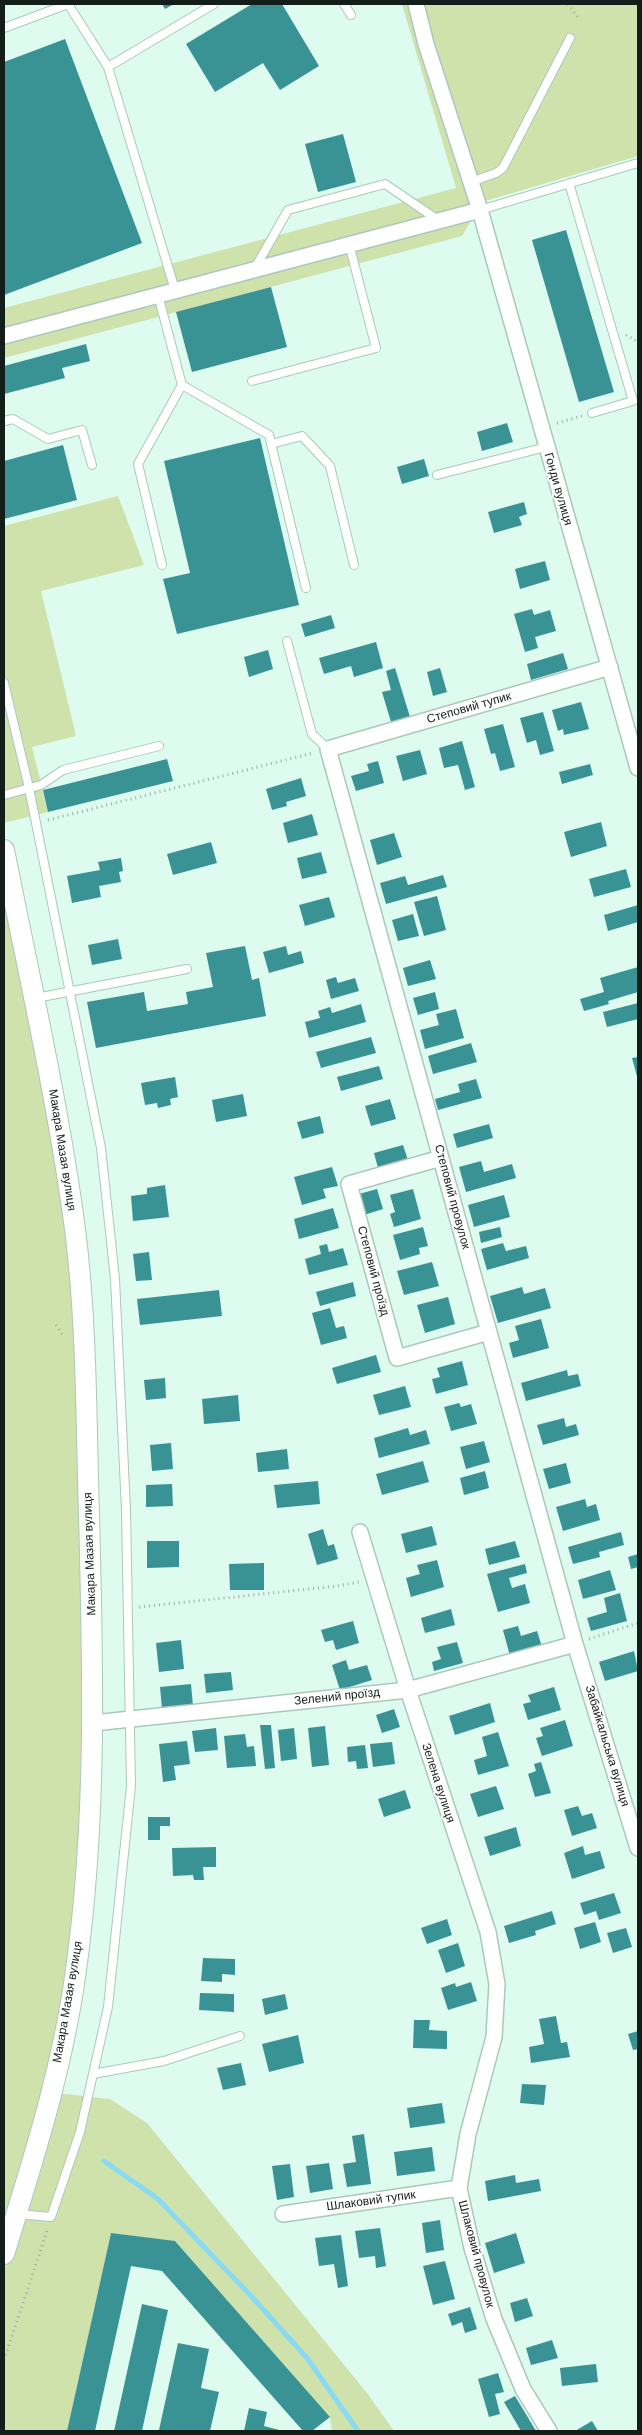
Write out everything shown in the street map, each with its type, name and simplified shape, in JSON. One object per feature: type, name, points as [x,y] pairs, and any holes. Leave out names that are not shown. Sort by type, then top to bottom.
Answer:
[{"type":"main road","name":"Макара Мазая вулиця","points":[[4,850],[56,1110],[74,1222],[82,1323],[93,1723],[88,1863],[76,1973],[52,2092],[4,2254]]},
{"type":"street","name":"Гонди вулиця","points":[[416,4],[480,210],[638,768]]},
{"type":"street","points":[[4,336],[480,210]]},
{"type":"street","name":"Степовий тупик","points":[[328,749],[610,667]]},
{"type":"street","name":"Степовий провулок","points":[[328,749],[575,1644]]},
{"type":"street","name":"Степовий проїзд","points":[[441,1158],[349,1184],[397,1358],[489,1332]]},
{"type":"street","name":"Зелена вулиця","points":[[360,1532],[408,1690],[488,1932],[497,1984],[494,2037]]},
{"type":"street","name":"Зелений проїзд","points":[[93,1723],[408,1690],[575,1644]]},
{"type":"street","name":"Забайкальська вулиця","points":[[575,1644],[638,1848]]},
{"type":"street","name":"Шлаковий провулок","points":[[494,2037],[468,2134],[459,2188],[472,2248],[494,2319],[523,2389],[549,2431]]},
{"type":"street","name":"Шлаковий тупик","points":[[283,2214],[459,2188]]},
{"type":"lane","points":[[4,28],[68,4],[108,67],[175,290]]},
{"type":"lane","points":[[108,67],[214,4]]},
{"type":"lane","points":[[344,4],[351,15]]},
{"type":"lane","points":[[471,182],[496,173],[503,168],[570,38]]},
{"type":"lane","points":[[480,210],[638,163]]},
{"type":"lane","points":[[569,183],[633,401],[592,413]]},
{"type":"lane","points":[[254,270],[288,210],[385,184],[439,220]]},
{"type":"lane","points":[[252,381],[376,348],[349,244]]},
{"type":"lane","points":[[158,295],[182,385],[138,464],[162,565]]},
{"type":"lane","points":[[182,385],[269,435],[306,588]]},
{"type":"lane","points":[[4,422],[13,419],[48,439],[82,430],[92,465]]},
{"type":"lane","points":[[271,444],[302,436],[330,466],[354,565]]},
{"type":"lane","points":[[437,475],[546,447]]},
{"type":"lane","points":[[287,641],[312,734],[328,749]]},
{"type":"lane","points":[[4,683],[30,788],[101,1148],[115,1279],[126,1510],[131,1786],[108,2007],[80,2132],[52,2217],[16,2214]]},
{"type":"lane","points":[[4,795],[42,785],[63,770],[159,746]]},
{"type":"lane","points":[[34,998],[187,969]]},
{"type":"lane","points":[[93,2074],[164,2061],[240,2036]]},
{"type":"path","points":[[568,4],[579,19]]},
{"type":"path","points":[[556,424],[592,413]]},
{"type":"path","points":[[36,823],[328,749]]},
{"type":"path","points":[[56,1325],[64,1337]]},
{"type":"path","points":[[127,1609],[337,1586],[374,1579]]},
{"type":"path","points":[[575,1644],[638,1623]]},
{"type":"path","points":[[4,2360],[52,2217]]},
{"type":"green space","points":[[402,4],[638,4],[638,156],[482,202],[462,236],[4,358],[4,308],[456,188]]},
{"type":"green space","points":[[118,496],[144,565],[41,591],[76,736],[32,747],[48,812],[4,823],[4,526]]},
{"type":"green space","points":[[4,886],[49,1112],[68,1232],[75,1322],[86,1776],[69,1972],[45,2090],[4,2230]]},
{"type":"green space","points":[[56,2093],[110,2099],[147,2123],[367,2393],[394,2431],[332,2431],[330,2417],[176,2242],[111,2233],[67,2431],[4,2431],[4,2270]]},
{"type":"building","points":[[162,4],[174,4],[165,9]]},
{"type":"building","points":[[252,4],[282,4],[319,66],[280,90],[263,63],[215,92],[186,44]]},
{"type":"building","points":[[65,39],[142,243],[4,295],[4,62]]},
{"type":"building","points":[[343,134],[356,182],[318,192],[305,144]]},
{"type":"building","points":[[566,230],[614,392],[579,402],[532,240]]},
{"type":"building","points":[[271,287],[287,347],[192,372],[176,312]]},
{"type":"building","points":[[86,344],[90,361],[62,368],[65,378],[4,394],[4,366]]},
{"type":"building","points":[[507,423],[513,442],[482,451],[477,432]]},
{"type":"building","points":[[260,438],[299,605],[177,634],[163,579],[190,573],[164,461]]},
{"type":"building","points":[[63,445],[77,500],[4,519],[4,461]]},
{"type":"building","points":[[424,459],[429,476],[402,484],[397,467]]},
{"type":"building","points":[[524,502],[527,514],[519,517],[522,525],[494,533],[488,512]]},
{"type":"building","points":[[545,561],[550,580],[520,589],[515,569]]},
{"type":"building","points":[[532,609],[534,615],[550,610],[556,631],[535,637],[538,648],[525,652],[514,614]]},
{"type":"building","points":[[331,615],[335,628],[305,637],[301,624]]},
{"type":"building","points":[[376,642],[383,668],[354,677],[351,666],[324,674],[319,658]]},
{"type":"building","points":[[268,650],[273,669],[249,677],[244,657]]},
{"type":"building","points":[[563,653],[568,669],[531,680],[527,664]]},
{"type":"building","points":[[395,668],[410,717],[391,722],[382,692],[391,690],[386,671]]},
{"type":"building","points":[[440,668],[447,692],[433,696],[427,672]]},
{"type":"building","points":[[581,702],[589,729],[564,735],[563,729],[558,731],[552,710]]},
{"type":"building","points":[[543,712],[554,751],[540,755],[536,740],[527,743],[520,718]]},
{"type":"building","points":[[503,724],[515,767],[500,771],[495,753],[491,754],[484,729]]},
{"type":"building","points":[[462,741],[475,787],[465,790],[458,765],[444,768],[439,748]]},
{"type":"building","points":[[420,750],[427,774],[403,781],[396,756]]},
{"type":"building","points":[[167,759],[173,781],[48,812],[43,790]]},
{"type":"building","points":[[378,761],[384,783],[356,791],[351,776],[369,771],[367,764]]},
{"type":"building","points":[[590,764],[593,775],[562,784],[559,772]]},
{"type":"building","points":[[301,778],[306,796],[286,802],[287,806],[272,810],[266,789]]},
{"type":"building","points":[[312,814],[318,835],[288,843],[283,823]]},
{"type":"building","points":[[601,822],[607,846],[571,857],[564,832]]},
{"type":"building","points":[[394,833],[402,857],[377,865],[370,840]]},
{"type":"building","points":[[211,842],[217,863],[173,875],[167,854]]},
{"type":"building","points":[[321,852],[327,873],[302,879],[297,858]]},
{"type":"building","points":[[121,858],[123,871],[119,872],[121,882],[99,886],[101,897],[72,903],[67,876],[100,870],[98,862]]},
{"type":"building","points":[[626,869],[631,887],[594,897],[589,879]]},
{"type":"building","points":[[443,875],[447,887],[386,904],[380,883],[405,876],[408,885]]},
{"type":"building","points":[[437,896],[446,930],[424,936],[414,902]]},
{"type":"building","points":[[329,897],[335,917],[305,926],[299,905]]},
{"type":"building","points":[[638,905],[638,922],[608,931],[604,915]]},
{"type":"building","points":[[413,914],[419,936],[398,941],[392,920]]},
{"type":"building","points":[[118,939],[122,959],[92,965],[88,945]]},
{"type":"building","points":[[245,946],[252,980],[259,978],[266,1016],[96,1048],[87,1002],[144,992],[147,1011],[188,1004],[186,992],[213,987],[206,953]]},
{"type":"building","points":[[286,946],[288,955],[301,951],[304,963],[269,973],[263,952]]},
{"type":"building","points":[[430,960],[436,979],[408,986],[403,968]]},
{"type":"building","points":[[638,967],[638,992],[608,1001],[609,1004],[584,1011],[580,999],[604,992],[600,978]]},
{"type":"building","points":[[336,977],[338,983],[355,978],[359,991],[331,999],[326,980]]},
{"type":"building","points":[[435,992],[439,1009],[418,1015],[413,998]]},
{"type":"building","points":[[638,1003],[638,1019],[607,1027],[603,1012]]},
{"type":"building","points":[[361,1004],[366,1022],[309,1038],[305,1022],[320,1018],[318,1011],[330,1007],[332,1013]]},
{"type":"building","points":[[456,1009],[464,1038],[425,1049],[420,1030],[439,1025],[436,1014]]},
{"type":"building","points":[[371,1037],[376,1053],[321,1068],[316,1052]]},
{"type":"building","points":[[471,1043],[477,1062],[433,1074],[428,1056]]},
{"type":"building","points":[[638,1057],[638,1080],[632,1058]]},
{"type":"building","points":[[379,1066],[383,1079],[341,1091],[337,1077]]},
{"type":"building","points":[[175,1077],[178,1097],[170,1099],[171,1105],[158,1108],[157,1103],[145,1105],[141,1083]]},
{"type":"building","points":[[476,1079],[482,1098],[438,1110],[435,1099],[460,1092],[458,1084]]},
{"type":"building","points":[[243,1094],[247,1116],[216,1122],[212,1100]]},
{"type":"building","points":[[390,1099],[396,1119],[371,1126],[365,1106]]},
{"type":"building","points":[[320,1116],[324,1133],[302,1139],[297,1122]]},
{"type":"building","points":[[489,1124],[493,1138],[457,1148],[453,1134]]},
{"type":"building","points":[[403,1145],[408,1160],[378,1168],[374,1153]]},
{"type":"building","points":[[481,1161],[484,1172],[512,1164],[516,1178],[466,1192],[459,1167]]},
{"type":"building","points":[[332,1167],[338,1186],[323,1189],[326,1198],[302,1205],[294,1177]]},
{"type":"building","points":[[165,1185],[169,1217],[133,1221],[131,1196],[147,1194],[147,1188]]},
{"type":"building","points":[[377,1189],[383,1209],[364,1215],[359,1194]]},
{"type":"building","points":[[413,1189],[421,1219],[394,1227],[390,1214],[395,1212],[390,1195]]},
{"type":"building","points":[[504,1195],[510,1217],[474,1227],[468,1205]]},
{"type":"building","points":[[333,1208],[339,1228],[299,1239],[294,1219]]},
{"type":"building","points":[[423,1227],[428,1246],[419,1248],[420,1254],[400,1260],[393,1235]]},
{"type":"building","points":[[500,1227],[502,1237],[481,1243],[479,1232]]},
{"type":"building","points":[[503,1243],[506,1251],[526,1246],[529,1258],[487,1270],[481,1249]]},
{"type":"building","points":[[327,1244],[329,1252],[343,1248],[348,1265],[309,1275],[305,1259],[321,1254],[319,1246]]},
{"type":"building","points":[[149,1252],[152,1280],[136,1281],[133,1254]]},
{"type":"building","points":[[432,1262],[439,1286],[404,1295],[397,1271]]},
{"type":"building","points":[[353,1282],[356,1296],[320,1306],[316,1292]]},
{"type":"building","points":[[522,1287],[524,1294],[545,1288],[551,1308],[498,1323],[490,1296]]},
{"type":"building","points":[[219,1290],[222,1316],[140,1325],[137,1299]]},
{"type":"building","points":[[448,1297],[455,1324],[425,1333],[417,1305]]},
{"type":"building","points":[[330,1308],[336,1328],[344,1326],[347,1338],[321,1345],[312,1313]]},
{"type":"building","points":[[541,1319],[549,1348],[513,1358],[509,1343],[519,1340],[515,1326]]},
{"type":"building","points":[[376,1355],[381,1372],[337,1384],[332,1368]]},
{"type":"building","points":[[462,1361],[468,1385],[436,1394],[432,1379],[440,1377],[437,1368]]},
{"type":"building","points":[[567,1370],[568,1376],[578,1374],[581,1386],[526,1401],[521,1383]]},
{"type":"building","points":[[165,1378],[166,1398],[146,1400],[144,1380]]},
{"type":"building","points":[[405,1386],[411,1407],[379,1415],[373,1395]]},
{"type":"building","points":[[238,1395],[240,1421],[204,1424],[202,1399]]},
{"type":"building","points":[[459,1403],[461,1407],[471,1404],[477,1424],[451,1431],[444,1407]]},
{"type":"building","points":[[564,1418],[566,1427],[576,1424],[579,1435],[543,1445],[537,1425]]},
{"type":"building","points":[[408,1428],[410,1435],[426,1430],[430,1444],[379,1458],[374,1438]]},
{"type":"building","points":[[484,1441],[490,1462],[466,1469],[460,1447]]},
{"type":"building","points":[[171,1443],[173,1469],[152,1471],[150,1445]]},
{"type":"building","points":[[287,1449],[289,1469],[258,1472],[256,1453]]},
{"type":"building","points":[[423,1461],[429,1482],[382,1495],[376,1474]]},
{"type":"building","points":[[566,1463],[571,1483],[549,1489],[543,1469]]},
{"type":"building","points":[[485,1471],[489,1488],[464,1495],[460,1478]]},
{"type":"building","points":[[318,1481],[320,1504],[277,1508],[274,1485]]},
{"type":"building","points":[[172,1484],[173,1506],[146,1507],[146,1485]]},
{"type":"building","points":[[585,1499],[587,1507],[596,1504],[600,1520],[563,1531],[556,1507]]},
{"type":"building","points":[[432,1526],[437,1545],[406,1553],[401,1534]]},
{"type":"building","points":[[323,1529],[328,1546],[334,1544],[338,1559],[317,1565],[308,1534]]},
{"type":"building","points":[[621,1532],[624,1545],[599,1552],[600,1557],[573,1564],[568,1547]]},
{"type":"building","points":[[147,1541],[179,1541],[179,1567],[147,1568]]},
{"type":"building","points":[[515,1541],[520,1557],[489,1565],[485,1549]]},
{"type":"building","points":[[638,1554],[638,1567],[631,1569],[628,1557]]},
{"type":"building","points":[[437,1560],[444,1587],[411,1597],[406,1578],[420,1574],[417,1565]]},
{"type":"building","points":[[264,1563],[264,1590],[230,1590],[229,1564]]},
{"type":"building","points":[[525,1564],[527,1573],[509,1578],[512,1588],[525,1584],[530,1603],[498,1612],[487,1574]]},
{"type":"building","points":[[610,1570],[616,1590],[583,1599],[578,1580]]},
{"type":"building","points":[[620,1593],[627,1621],[591,1631],[587,1618],[607,1612],[604,1598]]},
{"type":"building","points":[[451,1609],[455,1625],[425,1633],[421,1618]]},
{"type":"building","points":[[353,1621],[359,1643],[336,1650],[333,1640],[325,1642],[321,1630]]},
{"type":"building","points":[[518,1626],[521,1636],[537,1631],[542,1647],[510,1656],[503,1630]]},
{"type":"building","points":[[181,1640],[184,1669],[159,1672],[156,1643]]},
{"type":"building","points":[[457,1642],[463,1663],[434,1671],[432,1662],[441,1659],[437,1647]]},
{"type":"building","points":[[634,1651],[638,1671],[605,1681],[599,1662]]},
{"type":"building","points":[[346,1660],[349,1670],[367,1665],[372,1680],[340,1690],[332,1665]]},
{"type":"building","points":[[231,1672],[233,1690],[206,1693],[204,1674]]},
{"type":"building","points":[[191,1684],[193,1706],[162,1709],[160,1687]]},
{"type":"building","points":[[554,1687],[561,1710],[528,1720],[523,1704],[531,1702],[528,1695]]},
{"type":"building","points":[[490,1703],[495,1722],[455,1735],[449,1716]]},
{"type":"building","points":[[394,1709],[400,1727],[382,1733],[376,1715]]},
{"type":"building","points":[[565,1720],[573,1746],[542,1756],[536,1738],[543,1736],[540,1728]]},
{"type":"building","points":[[260,1725],[271,1725],[275,1768],[265,1769]]},
{"type":"building","points":[[325,1726],[329,1765],[312,1767],[308,1728]]},
{"type":"building","points":[[216,1728],[218,1750],[195,1752],[192,1731]]},
{"type":"building","points":[[294,1728],[297,1759],[281,1761],[278,1730]]},
{"type":"building","points":[[498,1732],[509,1766],[478,1775],[474,1760],[487,1756],[482,1737]]},
{"type":"building","points":[[245,1734],[247,1747],[254,1746],[256,1766],[227,1768],[224,1736]]},
{"type":"building","points":[[187,1741],[190,1764],[174,1766],[176,1780],[163,1782],[159,1744]]},
{"type":"building","points":[[392,1742],[395,1764],[373,1767],[370,1744]]},
{"type":"building","points":[[365,1745],[368,1768],[357,1769],[356,1761],[348,1762],[347,1747]]},
{"type":"building","points":[[541,1762],[551,1793],[535,1797],[528,1774],[536,1771],[534,1764]]},
{"type":"building","points":[[496,1786],[504,1809],[478,1817],[470,1794]]},
{"type":"building","points":[[405,1790],[411,1808],[384,1817],[378,1799]]},
{"type":"building","points":[[578,1806],[582,1816],[592,1813],[597,1828],[572,1836],[564,1810]]},
{"type":"building","points":[[148,1817],[170,1817],[170,1826],[160,1826],[160,1840],[148,1840]]},
{"type":"building","points":[[516,1827],[521,1846],[490,1856],[484,1837]]},
{"type":"building","points":[[583,1846],[585,1855],[600,1851],[605,1868],[572,1879],[564,1853]]},
{"type":"building","points":[[216,1847],[216,1867],[203,1867],[204,1880],[194,1880],[193,1875],[173,1876],[172,1848]]},
{"type":"building","points":[[614,1893],[621,1913],[599,1920],[596,1911],[584,1915],[580,1903]]},
{"type":"building","points":[[552,1911],[556,1924],[535,1931],[536,1935],[509,1943],[504,1926]]},
{"type":"building","points":[[447,1919],[452,1935],[427,1944],[421,1928]]},
{"type":"building","points":[[595,1922],[601,1942],[580,1949],[574,1928]]},
{"type":"building","points":[[626,1928],[632,1947],[613,1953],[607,1933]]},
{"type":"building","points":[[458,1943],[465,1966],[446,1973],[438,1950]]},
{"type":"building","points":[[203,1958],[235,1959],[235,1975],[222,1974],[222,1982],[201,1981]]},
{"type":"building","points":[[471,1982],[477,2001],[448,2010],[441,1988],[455,1983],[456,1987]]},
{"type":"building","points":[[200,1993],[234,1994],[234,2012],[199,2010]]},
{"type":"building","points":[[285,1994],[288,2009],[265,2015],[262,1999]]},
{"type":"building","points":[[556,2016],[561,2043],[567,2042],[570,2057],[531,2063],[529,2047],[544,2044],[539,2019]]},
{"type":"building","points":[[414,2020],[430,2020],[429,2030],[447,2031],[447,2049],[413,2048]]},
{"type":"building","points":[[638,2031],[638,2049],[633,2050],[628,2034]]},
{"type":"building","points":[[298,2035],[304,2063],[269,2072],[262,2044]]},
{"type":"building","points":[[241,2063],[246,2085],[223,2090],[217,2068]]},
{"type":"building","points":[[522,2084],[546,2085],[544,2105],[520,2103]]},
{"type":"building","points":[[442,2103],[445,2123],[410,2128],[407,2108]]},
{"type":"building","points":[[364,2134],[371,2184],[347,2187],[343,2164],[356,2162],[352,2136]]},
{"type":"building","points":[[432,2147],[435,2171],[397,2176],[394,2152]]},
{"type":"building","points":[[329,2163],[333,2189],[310,2193],[306,2166]]},
{"type":"building","points":[[290,2164],[294,2197],[277,2200],[272,2166]]},
{"type":"building","points":[[515,2175],[516,2183],[539,2179],[541,2191],[488,2201],[485,2181]]},
{"type":"building","points":[[440,2220],[444,2250],[426,2253],[422,2223]]},
{"type":"building","points":[[380,2228],[386,2266],[376,2268],[375,2256],[359,2258],[355,2231]]},
{"type":"building","points":[[111,2233],[175,2241],[330,2417],[312,2431],[303,2431],[162,2271],[131,2266],[95,2431],[67,2431]]},
{"type":"building","points":[[516,2233],[525,2263],[494,2273],[485,2243]]},
{"type":"building","points":[[341,2235],[348,2286],[338,2288],[334,2264],[319,2266],[315,2238]]},
{"type":"building","points":[[445,2261],[455,2299],[433,2305],[423,2266]]},
{"type":"building","points":[[527,2298],[533,2316],[515,2322],[510,2303]]},
{"type":"building","points":[[142,2304],[168,2310],[142,2431],[114,2431]]},
{"type":"building","points":[[470,2307],[477,2329],[465,2333],[462,2322],[452,2326],[448,2314]]},
{"type":"building","points":[[552,2340],[558,2358],[531,2365],[526,2348]]},
{"type":"building","points":[[178,2343],[209,2349],[201,2388],[219,2392],[210,2431],[159,2430]]},
{"type":"building","points":[[596,2364],[598,2382],[562,2386],[560,2368]]},
{"type":"building","points":[[498,2373],[504,2392],[495,2394],[500,2414],[489,2417],[478,2379]]},
{"type":"building","points":[[515,2396],[536,2431],[521,2431],[504,2402]]},
{"type":"building","points":[[249,2408],[267,2412],[264,2426],[283,2431],[244,2431]]},
{"type":"building","points":[[592,2421],[598,2431],[575,2431]]},
{"type":"waterway","points":[[104,2161],[158,2199],[252,2297],[307,2358],[358,2431]]}]
